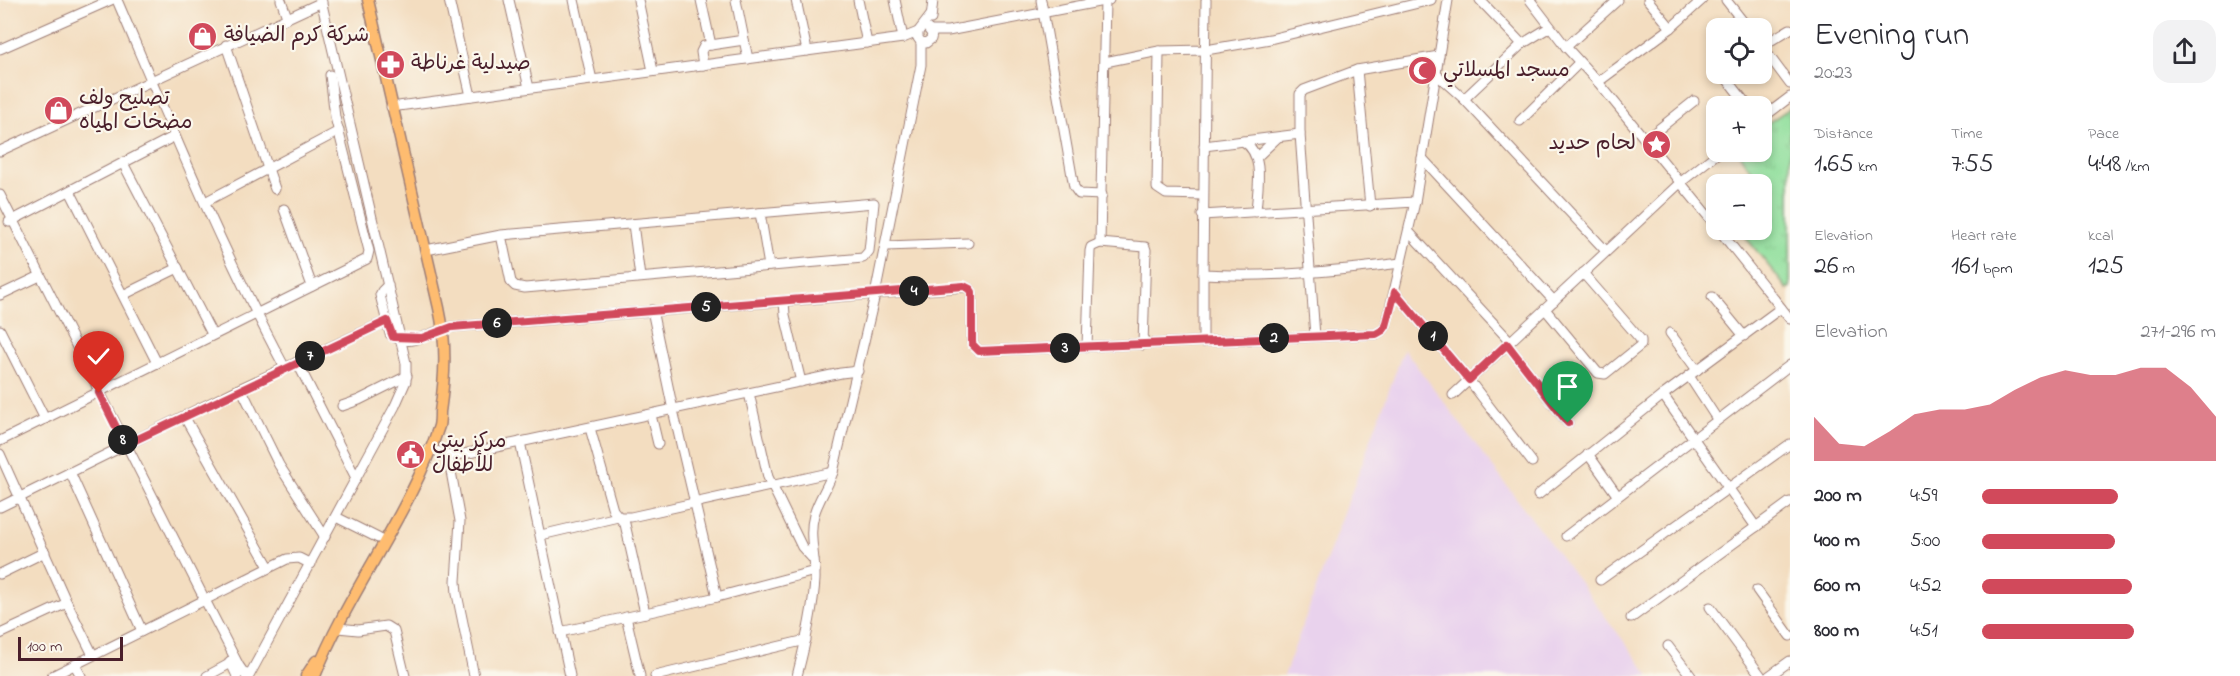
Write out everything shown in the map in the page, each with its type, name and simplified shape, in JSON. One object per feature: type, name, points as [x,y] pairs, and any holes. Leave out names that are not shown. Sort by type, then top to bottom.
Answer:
[{"type":"main road","points":[[315,676],[404,503],[429,449],[439,425],[445,376],[444,328],[368,0]]},
{"type":"main road","points":[[306,676],[314,665],[440,414]]},
{"type":"street","points":[[0,49],[111,0]]},
{"type":"street","points":[[117,0],[205,202],[256,313],[285,368]]},
{"type":"street","points":[[281,0],[287,17]]},
{"type":"street","points":[[449,0],[471,96]]},
{"type":"street","points":[[509,0],[529,88]]},
{"type":"street","points":[[574,0],[592,80]]},
{"type":"street","points":[[638,0],[653,71]]},
{"type":"street","points":[[701,0],[711,45]]},
{"type":"street","points":[[736,0],[748,59]]},
{"type":"street","points":[[796,0],[807,51]]},
{"type":"street","points":[[858,0],[867,43]]},
{"type":"street","points":[[895,0],[903,38]]},
{"type":"street","points":[[798,676],[806,640],[815,571],[812,538],[814,513],[825,493],[832,472],[858,371],[886,246],[925,36],[932,15],[933,0]]},
{"type":"street","points":[[1041,0],[1074,187],[1079,194],[1102,195]]},
{"type":"street","points":[[391,107],[925,36],[1106,0],[1100,243]]},
{"type":"street","points":[[1203,342],[1202,215],[1206,0]]},
{"type":"street","points":[[1105,62],[1158,51],[1206,50],[1270,39],[1431,0]]},
{"type":"street","points":[[388,285],[380,295],[391,335],[400,339],[422,338],[444,328],[966,287],[972,292],[972,344],[977,351],[1376,334],[1383,330],[1395,292],[1409,232],[1448,0]]},
{"type":"street","points":[[1480,0],[1522,44]]},
{"type":"street","points":[[1566,47],[1618,0]]},
{"type":"street","points":[[1648,0],[1671,28]]},
{"type":"street","points":[[1598,82],[1671,28],[1701,0]]},
{"type":"street","points":[[1726,0],[1740,18]]},
{"type":"street","points":[[1533,1],[1566,47],[1598,82],[1706,214]]},
{"type":"street","points":[[0,151],[317,2],[346,105],[407,376],[398,401],[248,676],[239,666],[203,601],[0,204]]},
{"type":"street","points":[[1464,99],[1522,44],[1550,27]]},
{"type":"street","points":[[1772,40],[1790,29]]},
{"type":"street","points":[[704,65],[702,50],[704,46],[744,40]]},
{"type":"street","points":[[226,45],[275,189]]},
{"type":"street","points":[[1158,51],[1156,188],[1166,194],[1203,195]]},
{"type":"street","points":[[1315,336],[1300,134],[1300,94],[1304,90],[1357,70],[1439,56]]},
{"type":"street","points":[[1772,60],[1790,84]]},
{"type":"street","points":[[1520,121],[1579,63]]},
{"type":"street","points":[[1357,70],[1370,206]]},
{"type":"street","points":[[1435,73],[1464,99],[1606,251]]},
{"type":"street","points":[[0,441],[365,260],[369,254],[334,109],[330,75]]},
{"type":"street","points":[[1731,84],[1741,96]]},
{"type":"street","points":[[1772,111],[1790,97]]},
{"type":"street","points":[[1645,140],[1694,101]]},
{"type":"street","points":[[334,109],[346,105]]},
{"type":"street","points":[[205,202],[339,131]]},
{"type":"street","points":[[1204,146],[1300,134]]},
{"type":"street","points":[[10,221],[175,135]]},
{"type":"street","points":[[1257,157],[1278,137]]},
{"type":"street","points":[[1243,141],[1250,145],[1257,157],[1256,212]]},
{"type":"street","points":[[1422,158],[1554,301]]},
{"type":"street","points":[[1453,395],[1681,182],[1706,162]]},
{"type":"street","points":[[123,163],[212,334]]},
{"type":"street","points":[[70,190],[158,363]]},
{"type":"street","points":[[0,195],[10,221]]},
{"type":"street","points":[[426,250],[501,235],[894,201]]},
{"type":"street","points":[[1202,215],[1415,202]]},
{"type":"street","points":[[501,235],[509,277],[515,286],[520,288],[866,256],[869,251],[874,203]]},
{"type":"street","points":[[284,209],[312,286]]},
{"type":"street","points":[[760,213],[769,266]]},
{"type":"street","points":[[633,224],[640,277]]},
{"type":"street","points":[[1409,232],[1509,342],[1568,423]]},
{"type":"street","points":[[1727,240],[1790,319]]},
{"type":"street","points":[[886,246],[969,243]]},
{"type":"street","points":[[1087,347],[1090,251],[1091,246],[1100,243],[1145,248],[1143,345]]},
{"type":"street","points":[[1203,274],[1225,276],[1312,273],[1401,263]]},
{"type":"street","points":[[123,295],[178,268]]},
{"type":"street","points":[[1545,309],[1596,371],[1601,374],[1608,372],[1641,345],[1641,340],[1583,273]]},
{"type":"street","points":[[0,296],[38,277]]},
{"type":"street","points":[[1395,292],[1469,380],[1532,462]]},
{"type":"street","points":[[1712,297],[1744,336]]},
{"type":"street","points":[[784,301],[785,315],[801,381]]},
{"type":"street","points":[[1538,495],[1663,395],[1781,308]]},
{"type":"street","points":[[652,310],[717,597]]},
{"type":"street","points":[[0,507],[241,388],[387,321]]},
{"type":"street","points":[[0,330],[45,418]]},
{"type":"street","points":[[1670,333],[1698,369]]},
{"type":"street","points":[[297,362],[356,478]]},
{"type":"street","points":[[1566,536],[1790,365]]},
{"type":"street","points":[[429,449],[448,455],[464,454],[801,381],[858,371]]},
{"type":"street","points":[[342,406],[407,376]]},
{"type":"street","points":[[1689,376],[1717,419]]},
{"type":"street","points":[[241,388],[279,465],[325,537]]},
{"type":"street","points":[[749,393],[763,461],[772,485],[802,547],[814,560]]},
{"type":"street","points":[[1663,395],[1756,527]]},
{"type":"street","points":[[651,415],[658,444]]},
{"type":"street","points":[[184,416],[269,567]]},
{"type":"street","points":[[590,428],[613,510],[625,524],[645,613]]},
{"type":"street","points":[[520,442],[570,676]]},
{"type":"street","points":[[1600,580],[1790,444]]},
{"type":"street","points":[[0,454],[93,655]]},
{"type":"street","points":[[1588,454],[1617,495]]},
{"type":"street","points":[[448,455],[460,520],[457,594],[474,676]]},
{"type":"street","points":[[70,472],[142,631]]},
{"type":"street","points":[[541,535],[618,517],[631,517],[695,504],[832,472]]},
{"type":"street","points":[[1631,618],[1790,502]]},
{"type":"street","points":[[336,517],[378,538]]},
{"type":"street","points":[[0,574],[45,552]]},
{"type":"street","points":[[52,676],[291,557],[311,564]]},
{"type":"street","points":[[560,632],[717,597],[815,571]]},
{"type":"street","points":[[1757,590],[1790,636]]},
{"type":"street","points":[[203,601],[237,676]]},
{"type":"street","points":[[0,634],[67,603]]},
{"type":"street","points":[[1710,607],[1761,676]]},
{"type":"street","points":[[626,617],[640,676]]},
{"type":"street","points":[[338,628],[358,630],[391,627],[405,676]]},
{"type":"street","points":[[656,676],[806,640]]},
{"type":"street","points":[[1668,646],[1691,676]]},
{"type":"street","points":[[1769,676],[1790,661]]},
{"type":"street","points":[[207,676],[231,663]]},
{"type":"street","points":[[75,664],[81,676]]},
{"type":"shaded area","points":[[1404,349],[1650,676],[1284,676]]},
{"type":"green space","points":[[1790,108],[1790,287],[1787,289],[1748,240],[1772,240],[1772,174],[1754,174],[1745,162],[1772,162],[1772,120]]},
{"type":"place","name":"شركة كرم الضيافة","points":[[203,36]]},
{"type":"place","name":"صيدلية غرناطة","points":[[390,64]]},
{"type":"place","name":"مسجد المسلاتي","points":[[1422,71]]},
{"type":"place","name":"تصليح ولف مضخات المياه","points":[[58,111]]},
{"type":"place","name":"لحام حديد","points":[[1657,144]]},
{"type":"place","name":"مركز بيتي للأطفال","points":[[411,454]]},
{"type":"route","points":[[99,393],[125,445],[241,388],[387,321],[393,337],[417,339],[452,327],[652,310],[875,295],[964,286],[972,292],[972,344],[979,351],[1376,334],[1386,326],[1395,292],[1469,380],[1507,344],[1568,423]]}]
